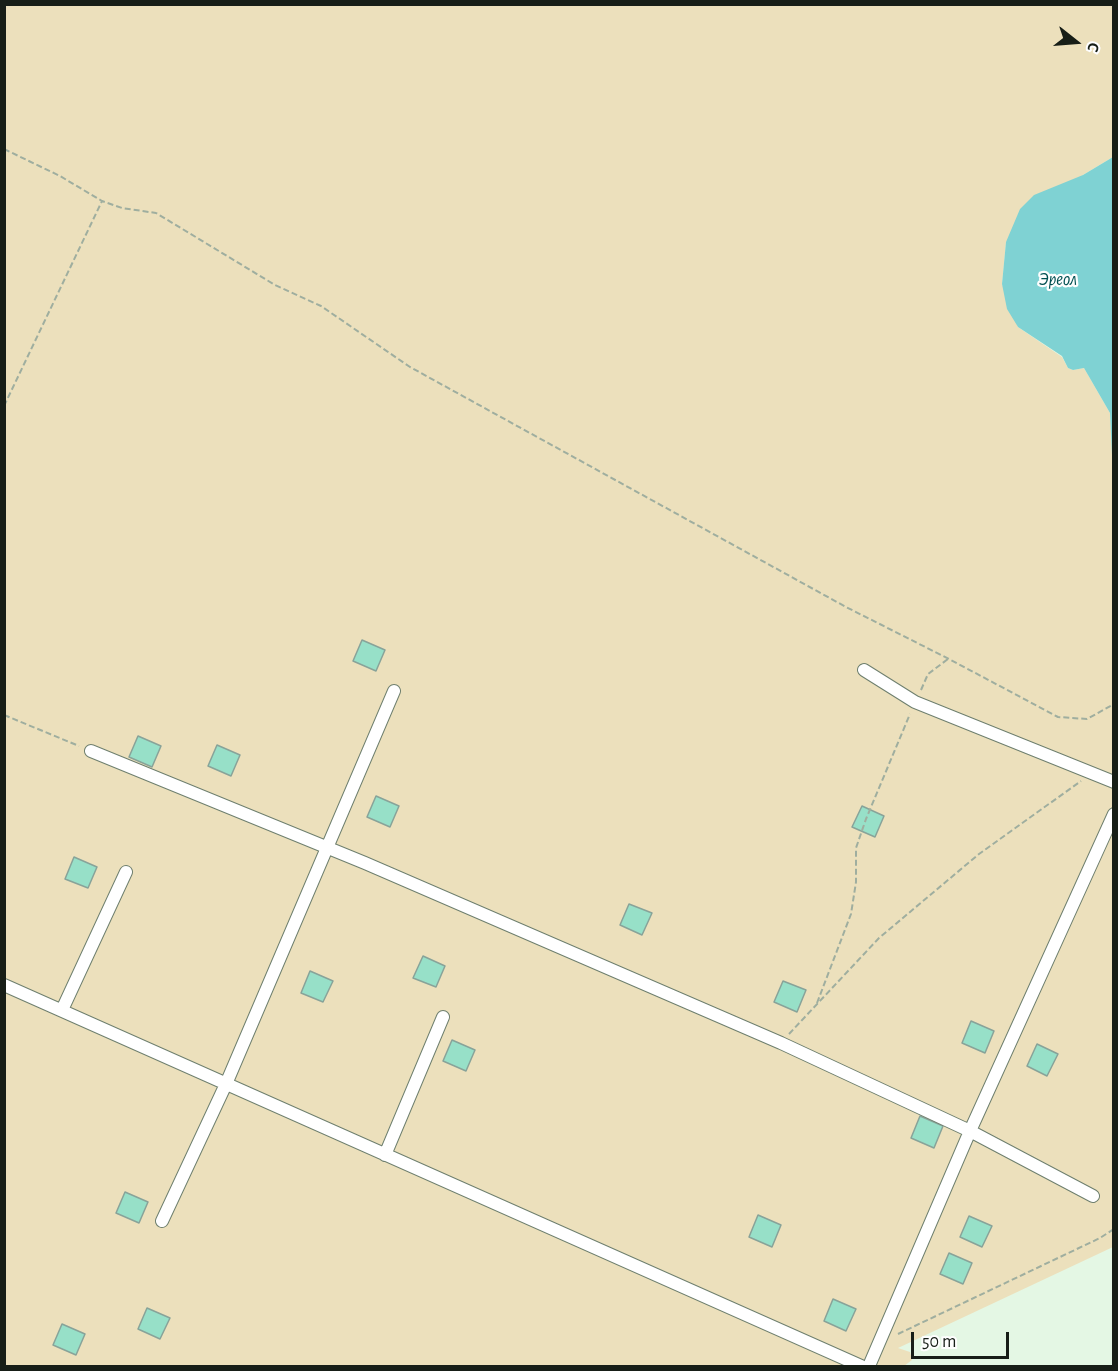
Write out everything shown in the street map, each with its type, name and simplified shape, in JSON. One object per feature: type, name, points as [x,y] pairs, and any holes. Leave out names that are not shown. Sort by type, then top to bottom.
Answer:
[{"type":"lane","points":[[864,670],[915,702],[1113,782]]},
{"type":"lane","points":[[162,1221],[226,1084],[394,691]]},
{"type":"lane","points":[[91,751],[327,848],[781,1043],[970,1131],[1094,1196]]},
{"type":"lane","points":[[869,1366],[970,1131],[1113,814]]},
{"type":"lane","points":[[62,1010],[126,872]]},
{"type":"lane","points":[[4,985],[861,1366]]},
{"type":"lane","points":[[385,1155],[443,1017]]},
{"type":"path","points":[[4,149],[60,176],[102,201],[122,208],[156,213],[275,285],[321,306],[410,367],[825,596],[1058,717],[1087,719],[1113,704]]},
{"type":"path","points":[[4,406],[102,201]]},
{"type":"path","points":[[816,1006],[851,914],[856,882],[856,848],[862,828],[928,674],[949,659]]},
{"type":"path","points":[[4,715],[91,751]]},
{"type":"path","points":[[781,1043],[879,938],[980,854],[1091,774]]},
{"type":"path","points":[[891,1337],[1100,1238],[1113,1229]]},
{"type":"shaded area","points":[[5,5],[1113,5],[1113,157],[1083,175],[1006,242],[1002,284],[1018,327],[1062,357],[1068,368],[1073,370],[1084,368],[1110,413],[1114,476],[1113,1247],[898,1348],[910,1352],[912,1360],[904,1366],[5,1366]]},
{"type":"water","name":"Эреол","points":[[1113,157],[1113,476],[1110,413],[1084,368],[1073,370],[1068,368],[1062,356],[1018,327],[1007,309],[1002,284],[1006,242],[1020,209],[1034,195],[1083,175]]},
{"type":"building","points":[[362,640],[385,650],[376,671],[353,661]]},
{"type":"building","points":[[138,736],[161,746],[152,767],[129,757]]},
{"type":"building","points":[[217,745],[240,755],[231,776],[208,766]]},
{"type":"building","points":[[376,796],[399,806],[390,827],[367,817]]},
{"type":"building","points":[[862,806],[884,816],[875,837],[852,827]]},
{"type":"building","points":[[74,857],[97,867],[88,888],[65,879]]},
{"type":"building","points":[[629,904],[652,913],[642,935],[620,925]]},
{"type":"building","points":[[423,956],[445,966],[436,987],[413,978]]},
{"type":"building","points":[[310,971],[333,981],[323,1002],[301,993]]},
{"type":"building","points":[[783,981],[806,990],[797,1012],[774,1002]]},
{"type":"building","points":[[971,1021],[994,1031],[985,1053],[962,1043]]},
{"type":"building","points":[[452,1040],[475,1050],[466,1071],[443,1061]]},
{"type":"building","points":[[1037,1044],[1058,1054],[1047,1076],[1027,1066]]},
{"type":"building","points":[[920,1116],[943,1126],[934,1148],[911,1138]]},
{"type":"building","points":[[125,1192],[148,1202],[139,1223],[116,1213]]},
{"type":"building","points":[[758,1215],[781,1225],[772,1247],[749,1237]]},
{"type":"building","points":[[969,1216],[992,1226],[982,1247],[960,1237]]},
{"type":"building","points":[[949,1253],[972,1263],[963,1284],[940,1274]]},
{"type":"building","points":[[833,1299],[856,1309],[846,1331],[824,1321]]},
{"type":"building","points":[[147,1308],[170,1318],[160,1339],[138,1329]]},
{"type":"building","points":[[62,1324],[85,1334],[76,1355],[53,1345]]}]
